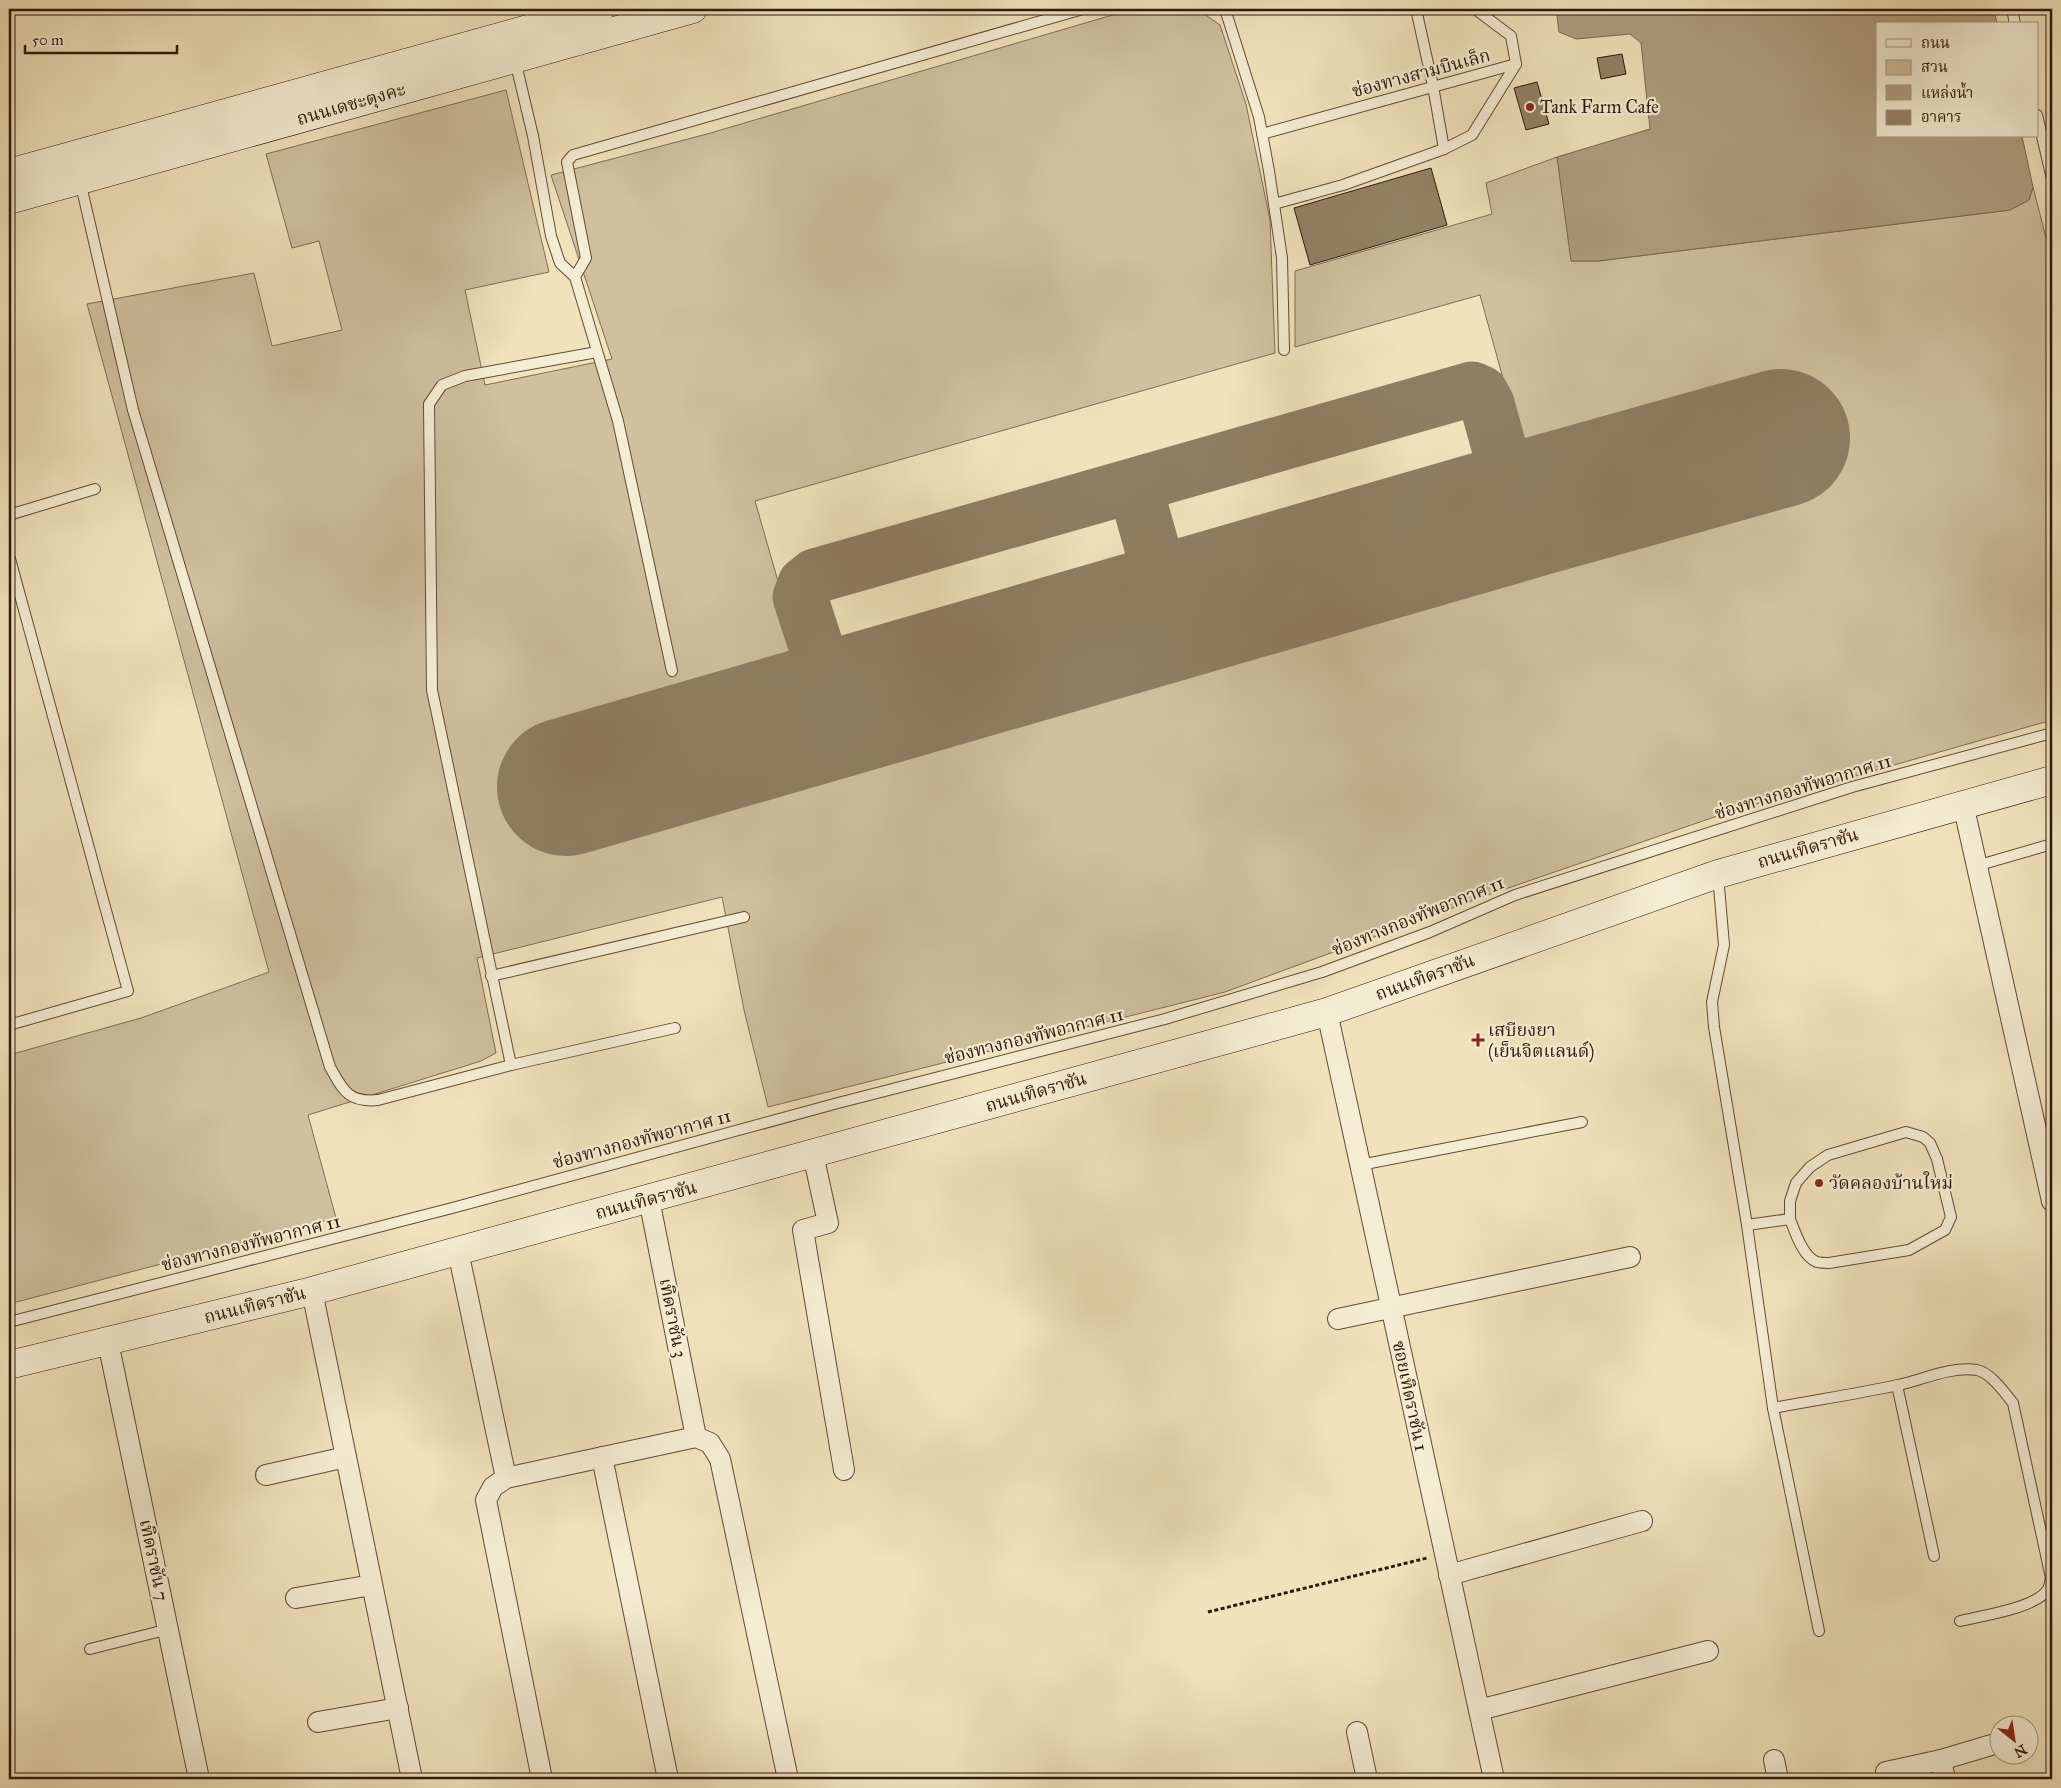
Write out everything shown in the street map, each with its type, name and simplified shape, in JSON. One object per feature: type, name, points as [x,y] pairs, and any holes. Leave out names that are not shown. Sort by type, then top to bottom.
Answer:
[{"type":"street","name":"ถนนเดชะตุงคะ","points":[[9,173],[600,9]]},
{"type":"street","name":"ถนนเดชะตุงคะ","points":[[9,200],[693,9]]},
{"type":"street","name":"ถนนเทิดราชัน","points":[[9,1365],[312,1291],[649,1200],[1327,1012],[1718,874],[2052,780]]},
{"type":"street","points":[[1963,804],[2052,1201]]},
{"type":"street","name":"ซอยเทิดราชัน 1","points":[[1327,1012],[1494,1779]]},
{"type":"street","points":[[813,1154],[828,1223],[803,1230],[844,1470]]},
{"type":"street","name":"เทิดราชัน 3","points":[[649,1200],[696,1437]]},
{"type":"street","points":[[458,1251],[506,1478]]},
{"type":"street","points":[[1338,1319],[1630,1258]]},
{"type":"street","points":[[312,1291],[412,1779]]},
{"type":"street","name":"เทิดราชัน 7","points":[[108,1342],[199,1779]]},
{"type":"street","points":[[542,1779],[486,1500],[493,1487],[506,1478],[696,1437],[710,1443],[720,1459],[788,1779]]},
{"type":"street","points":[[602,1457],[668,1779]]},
{"type":"street","points":[[266,1475],[346,1458]]},
{"type":"street","points":[[1449,1574],[1642,1522]]},
{"type":"street","points":[[296,1598],[372,1585]]},
{"type":"street","points":[[1479,1710],[1708,1651]]},
{"type":"street","points":[[318,1722],[398,1708]]},
{"type":"street","points":[[1357,1732],[1367,1779]]},
{"type":"street","points":[[1886,1772],[1943,1770],[1988,1748]]},
{"type":"lane","points":[[575,277],[586,258],[567,172],[566,162],[573,155],[1083,9]]},
{"type":"lane","points":[[1225,9],[1262,134],[1282,258],[1284,350]]},
{"type":"lane","points":[[1416,9],[1434,86],[1444,149]]},
{"type":"lane","name":"ช่องทางสามบินเล็ก","points":[[1262,134],[1516,64],[1511,36],[1475,9]]},
{"type":"lane","points":[[2012,9],[2015,22]]},
{"type":"lane","points":[[514,58],[532,136],[551,236],[560,263],[575,277],[618,421],[672,671]]},
{"type":"lane","points":[[1274,204],[1343,184],[1444,149],[1472,135],[1516,64]]},
{"type":"lane","points":[[2038,120],[2052,179]]},
{"type":"lane","points":[[80,180],[134,410],[330,1066],[348,1096],[367,1101],[511,1065],[675,1028]]},
{"type":"lane","points":[[511,1065],[432,690],[429,404],[442,385],[465,376],[597,352]]},
{"type":"lane","points":[[9,515],[95,490]]},
{"type":"lane","points":[[9,555],[128,991],[9,1025]]},
{"type":"lane","name":"ช่องทางกองทัพอากาศ 11","points":[[9,1322],[456,1206],[848,1100],[1174,1016],[1322,972],[1430,932],[1514,894],[1852,787],[2052,733]]},
{"type":"lane","points":[[1976,866],[2052,844]]},
{"type":"lane","points":[[1718,874],[1724,945],[1712,1002],[1714,1027],[1747,1225],[1773,1408],[1819,1631]]},
{"type":"lane","points":[[491,976],[744,917]]},
{"type":"lane","points":[[1360,1165],[1582,1122]]},
{"type":"lane","points":[[1906,1132],[1922,1136],[1930,1143],[1951,1218],[1945,1230],[1909,1250],[1829,1263],[1817,1262],[1808,1255],[1797,1238],[1790,1219],[1790,1201],[1796,1183],[1810,1167],[1828,1155],[1906,1132]]},
{"type":"lane","points":[[1747,1225],[1790,1219]]},
{"type":"lane","points":[[1773,1408],[1897,1385],[1951,1372],[1977,1370],[1987,1375],[2013,1403],[2051,1578],[2048,1589],[2038,1598],[2024,1605],[1960,1621]]},
{"type":"lane","points":[[1897,1385],[1934,1556]]},
{"type":"lane","points":[[90,1649],[168,1629]]},
{"type":"path","points":[[1208,1612],[1445,1554]]},
{"type":"green space","points":[[1133,9],[1197,9],[1220,25],[1246,104],[1270,220],[1275,353],[755,501],[806,679],[545,755],[565,826],[1805,470],[1786,398],[1529,473],[1480,295],[1295,347],[1295,271],[1492,214],[1486,183],[1557,157],[1572,261],[1598,261],[2010,210],[2029,200],[2033,187],[2052,261],[2052,720],[1729,812],[1488,895],[1225,992],[768,1107],[744,1010],[722,897],[477,958],[496,1053],[481,1061],[308,1115],[336,1218],[9,1304],[9,1055],[141,1018],[269,972],[87,304],[254,273],[272,346],[342,330],[319,241],[292,248],[266,154],[506,90],[549,272],[465,290],[485,385],[612,359],[551,175],[707,134]]},
{"type":"water","points":[[1556,9],[1994,9],[1997,22],[1876,22],[1876,138],[2022,138],[2033,187],[2029,200],[2010,210],[1598,261],[1571,261],[1557,157],[1650,129],[1641,43],[1630,34],[1576,39],[1559,32]]},
{"type":"building","points":[[1622,54],[1626,74],[1601,79],[1597,58]]},
{"type":"building","points":[[1537,82],[1549,124],[1526,130],[1514,88]]},
{"type":"building","points":[[1431,168],[1447,225],[1310,265],[1294,208]]},
{"type":"taxiway","points":[[814,715],[828,693],[829,686],[800,597],[805,584],[815,576],[1472,389],[1481,393],[1487,404],[1509,483],[1516,496],[1534,507]]},
{"type":"taxiway","points":[[1146,482],[1140,505],[1165,593],[1157,616]]},
{"type":"runway","points":[[566,787],[1534,507],[1781,438]]},
{"type":"place","name":"Tank Farm Cafe","points":[[1530,107]]},
{"type":"place","name":"เสบียงยา (เย็นจิตแลนด์)","points":[[1478,1040]]},
{"type":"place","name":"วัดคลองบ้านใหม่","points":[[1819,1183]]}]
